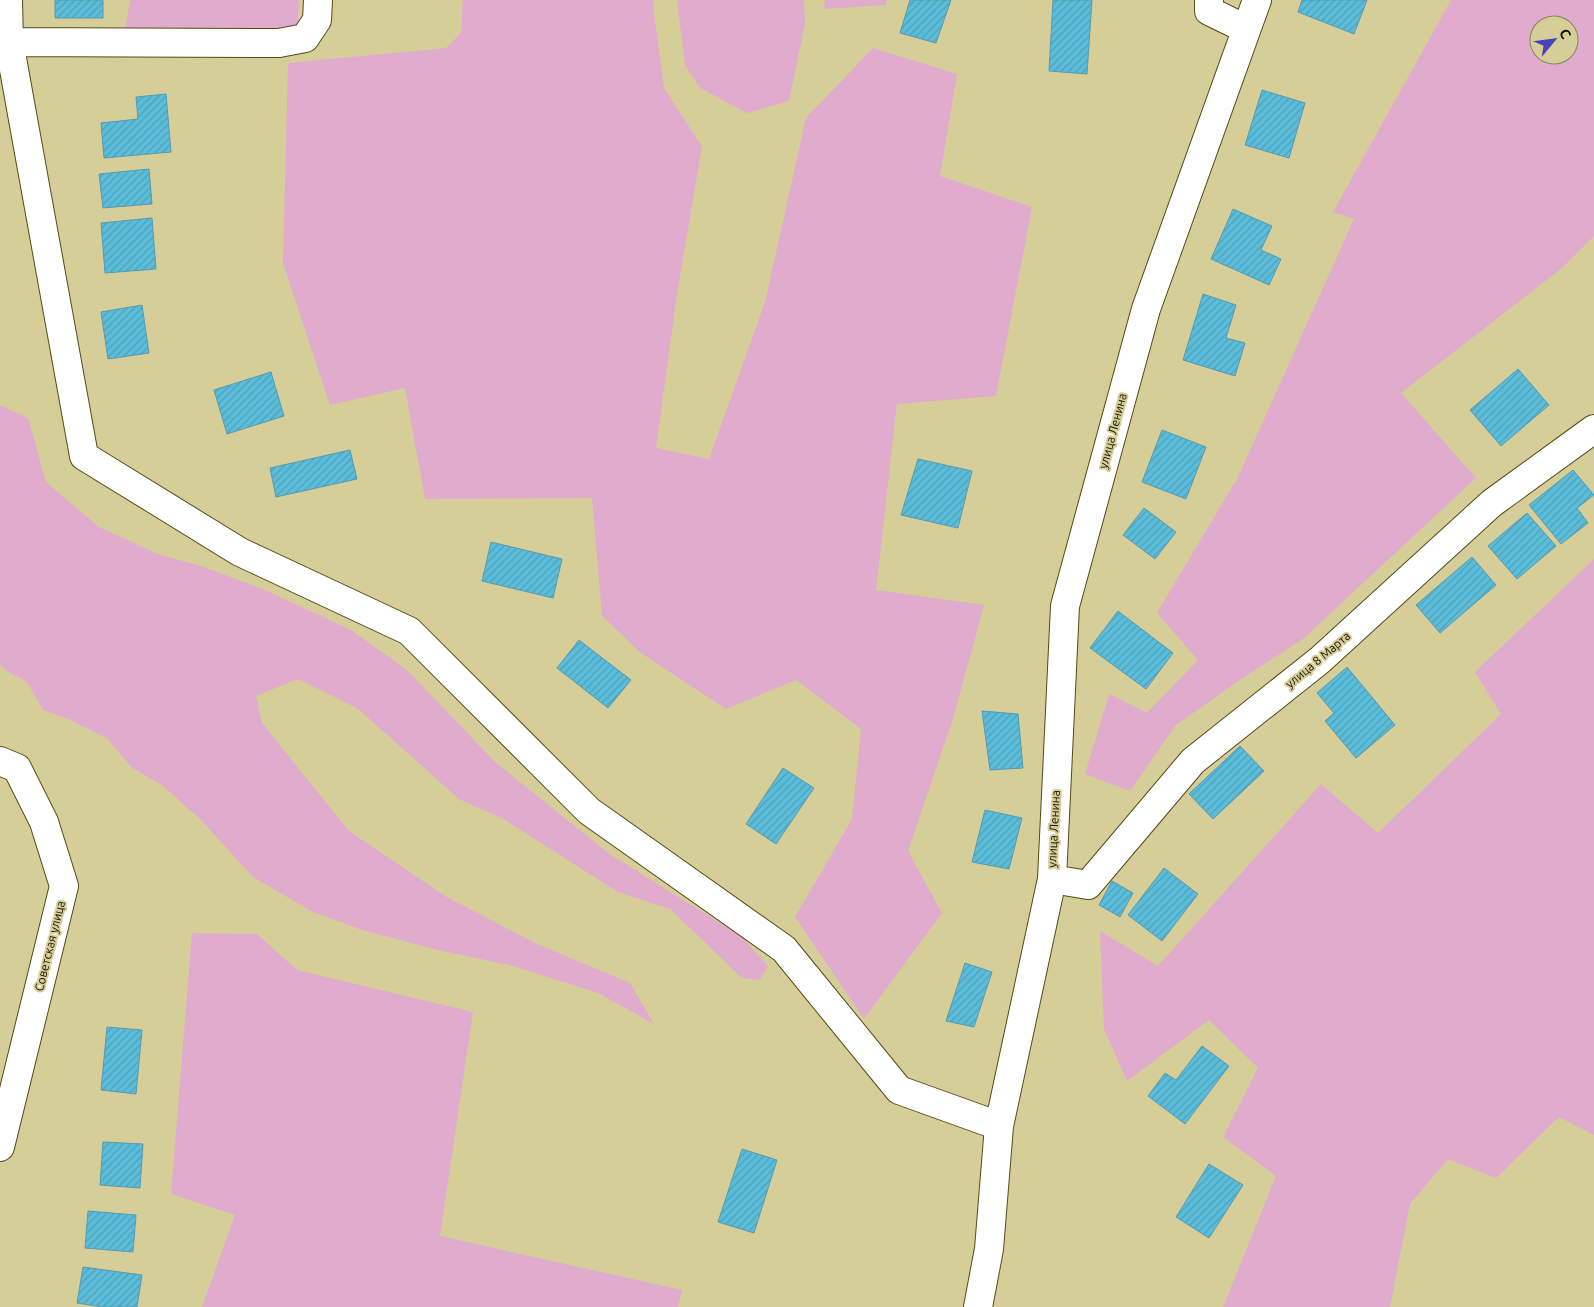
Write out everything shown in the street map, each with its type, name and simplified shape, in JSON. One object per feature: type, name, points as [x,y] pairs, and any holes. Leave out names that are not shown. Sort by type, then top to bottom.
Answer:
[{"type":"street","points":[[8,0],[9,42],[46,235],[84,456],[240,552],[408,632],[589,811],[784,949],[899,1090],[999,1126]]},
{"type":"street","points":[[9,42],[279,43],[305,38],[317,20],[318,0]]},
{"type":"street","points":[[1209,0],[1209,11],[1246,29]]},
{"type":"street","name":"улица Ленина","points":[[978,1307],[989,1249],[999,1126],[1052,879],[1065,606],[1146,309],[1257,0]]},
{"type":"street","name":"улица 8 Марта","points":[[1052,879],[1088,885],[1193,761],[1320,660],[1492,503],[1594,429]]},
{"type":"street","name":"Советская улица","points":[[0,761],[17,768],[44,822],[64,886],[0,1147]]},
{"type":"shaded area","points":[[130,0],[299,0],[298,24],[277,33],[125,32]]},
{"type":"shaded area","points":[[463,0],[654,0],[653,5],[664,88],[702,147],[677,294],[656,448],[709,459],[765,302],[806,118],[873,48],[957,74],[940,176],[1032,207],[996,396],[897,404],[876,590],[984,605],[953,719],[908,851],[942,913],[864,1019],[795,917],[852,819],[861,729],[796,680],[726,709],[641,653],[602,616],[592,498],[425,499],[405,388],[330,405],[283,263],[288,63],[446,48],[461,33]]},
{"type":"shaded area","points":[[677,0],[804,0],[805,24],[789,101],[747,113],[700,88],[685,65]]},
{"type":"shaded area","points":[[825,0],[887,0],[886,5],[824,9]]},
{"type":"shaded area","points":[[1451,0],[1594,0],[1594,236],[1562,268],[1401,393],[1476,478],[1303,639],[1176,725],[1130,791],[1085,774],[1109,694],[1147,713],[1198,660],[1157,613],[1238,477],[1354,219],[1333,212]]},
{"type":"shaded area","points":[[0,405],[28,418],[46,482],[99,527],[158,554],[204,567],[263,589],[351,630],[407,670],[495,762],[611,855],[741,936],[768,966],[760,980],[742,978],[670,909],[618,892],[505,820],[459,799],[357,708],[298,679],[256,696],[262,723],[349,831],[445,896],[535,943],[630,983],[654,1024],[598,993],[513,966],[438,950],[362,930],[311,911],[253,877],[201,820],[163,786],[131,767],[107,738],[68,719],[43,710],[27,682],[5,670],[0,664]]},
{"type":"shaded area","points":[[1594,559],[1594,1135],[1559,1117],[1496,1178],[1448,1159],[1410,1204],[1390,1307],[1223,1307],[1276,1176],[1223,1137],[1258,1068],[1209,1020],[1127,1081],[1104,1029],[1100,931],[1158,966],[1321,784],[1378,833],[1501,714],[1475,672]]},
{"type":"shaded area","points":[[192,933],[257,934],[297,970],[473,1012],[440,1236],[682,1290],[678,1307],[202,1307],[235,1215],[171,1194]]},
{"type":"building","points":[[55,0],[103,0],[103,18],[55,18]]},
{"type":"building","points":[[910,0],[951,0],[936,43],[900,33]]},
{"type":"building","points":[[1053,0],[1092,0],[1087,74],[1049,71]]},
{"type":"building","points":[[1302,0],[1367,0],[1354,34],[1298,12]]},
{"type":"building","points":[[1262,90],[1305,103],[1289,158],[1245,145]]},
{"type":"building","points":[[166,94],[171,152],[104,158],[101,123],[138,119],[136,97]]},
{"type":"building","points":[[149,169],[152,204],[103,208],[99,174]]},
{"type":"building","points":[[1233,209],[1272,226],[1261,250],[1281,259],[1269,285],[1211,259]]},
{"type":"building","points":[[152,218],[156,269],[105,273],[101,223]]},
{"type":"building","points":[[1203,294],[1236,305],[1226,338],[1245,343],[1235,376],[1183,360]]},
{"type":"building","points":[[142,305],[149,353],[108,359],[101,312]]},
{"type":"building","points":[[1518,369],[1549,405],[1501,446],[1470,410]]},
{"type":"building","points":[[271,372],[284,416],[227,434],[214,390]]},
{"type":"building","points":[[1162,430],[1206,447],[1186,499],[1142,482]]},
{"type":"building","points":[[350,450],[357,479],[276,497],[270,468]]},
{"type":"building","points":[[918,459],[972,471],[958,528],[901,515]]},
{"type":"building","points":[[1573,470],[1594,495],[1577,508],[1588,523],[1561,544],[1529,505]]},
{"type":"building","points":[[1144,508],[1176,532],[1155,559],[1123,535]]},
{"type":"building","points":[[1527,513],[1556,546],[1517,579],[1488,546]]},
{"type":"building","points":[[491,542],[562,559],[553,598],[482,581]]},
{"type":"building","points":[[1472,557],[1496,585],[1440,633],[1416,605]]},
{"type":"building","points":[[1118,611],[1173,653],[1146,689],[1090,648]]},
{"type":"building","points":[[579,640],[631,680],[608,708],[557,668]]},
{"type":"building","points":[[1347,667],[1395,725],[1356,758],[1325,721],[1334,713],[1317,693]]},
{"type":"building","points":[[982,711],[1018,714],[1023,768],[990,770]]},
{"type":"building","points":[[1240,746],[1264,771],[1213,819],[1189,794]]},
{"type":"building","points":[[783,768],[814,788],[776,844],[746,824]]},
{"type":"building","points":[[985,810],[1022,818],[1009,869],[972,862]]},
{"type":"building","points":[[1164,868],[1198,894],[1162,941],[1128,915]]},
{"type":"building","points":[[1112,881],[1133,893],[1120,917],[1099,905]]},
{"type":"building","points":[[965,963],[992,972],[974,1027],[946,1021]]},
{"type":"building","points":[[107,1027],[142,1030],[136,1094],[101,1090]]},
{"type":"building","points":[[1202,1046],[1229,1066],[1185,1124],[1148,1096],[1165,1073],[1176,1080]]},
{"type":"building","points":[[103,1142],[143,1144],[140,1188],[100,1185]]},
{"type":"building","points":[[742,1149],[777,1160],[754,1233],[718,1222]]},
{"type":"building","points":[[1209,1164],[1243,1185],[1209,1238],[1176,1217]]},
{"type":"building","points":[[88,1211],[136,1215],[133,1252],[85,1248]]},
{"type":"building","points":[[83,1267],[142,1275],[137,1307],[103,1307],[77,1303]]}]
